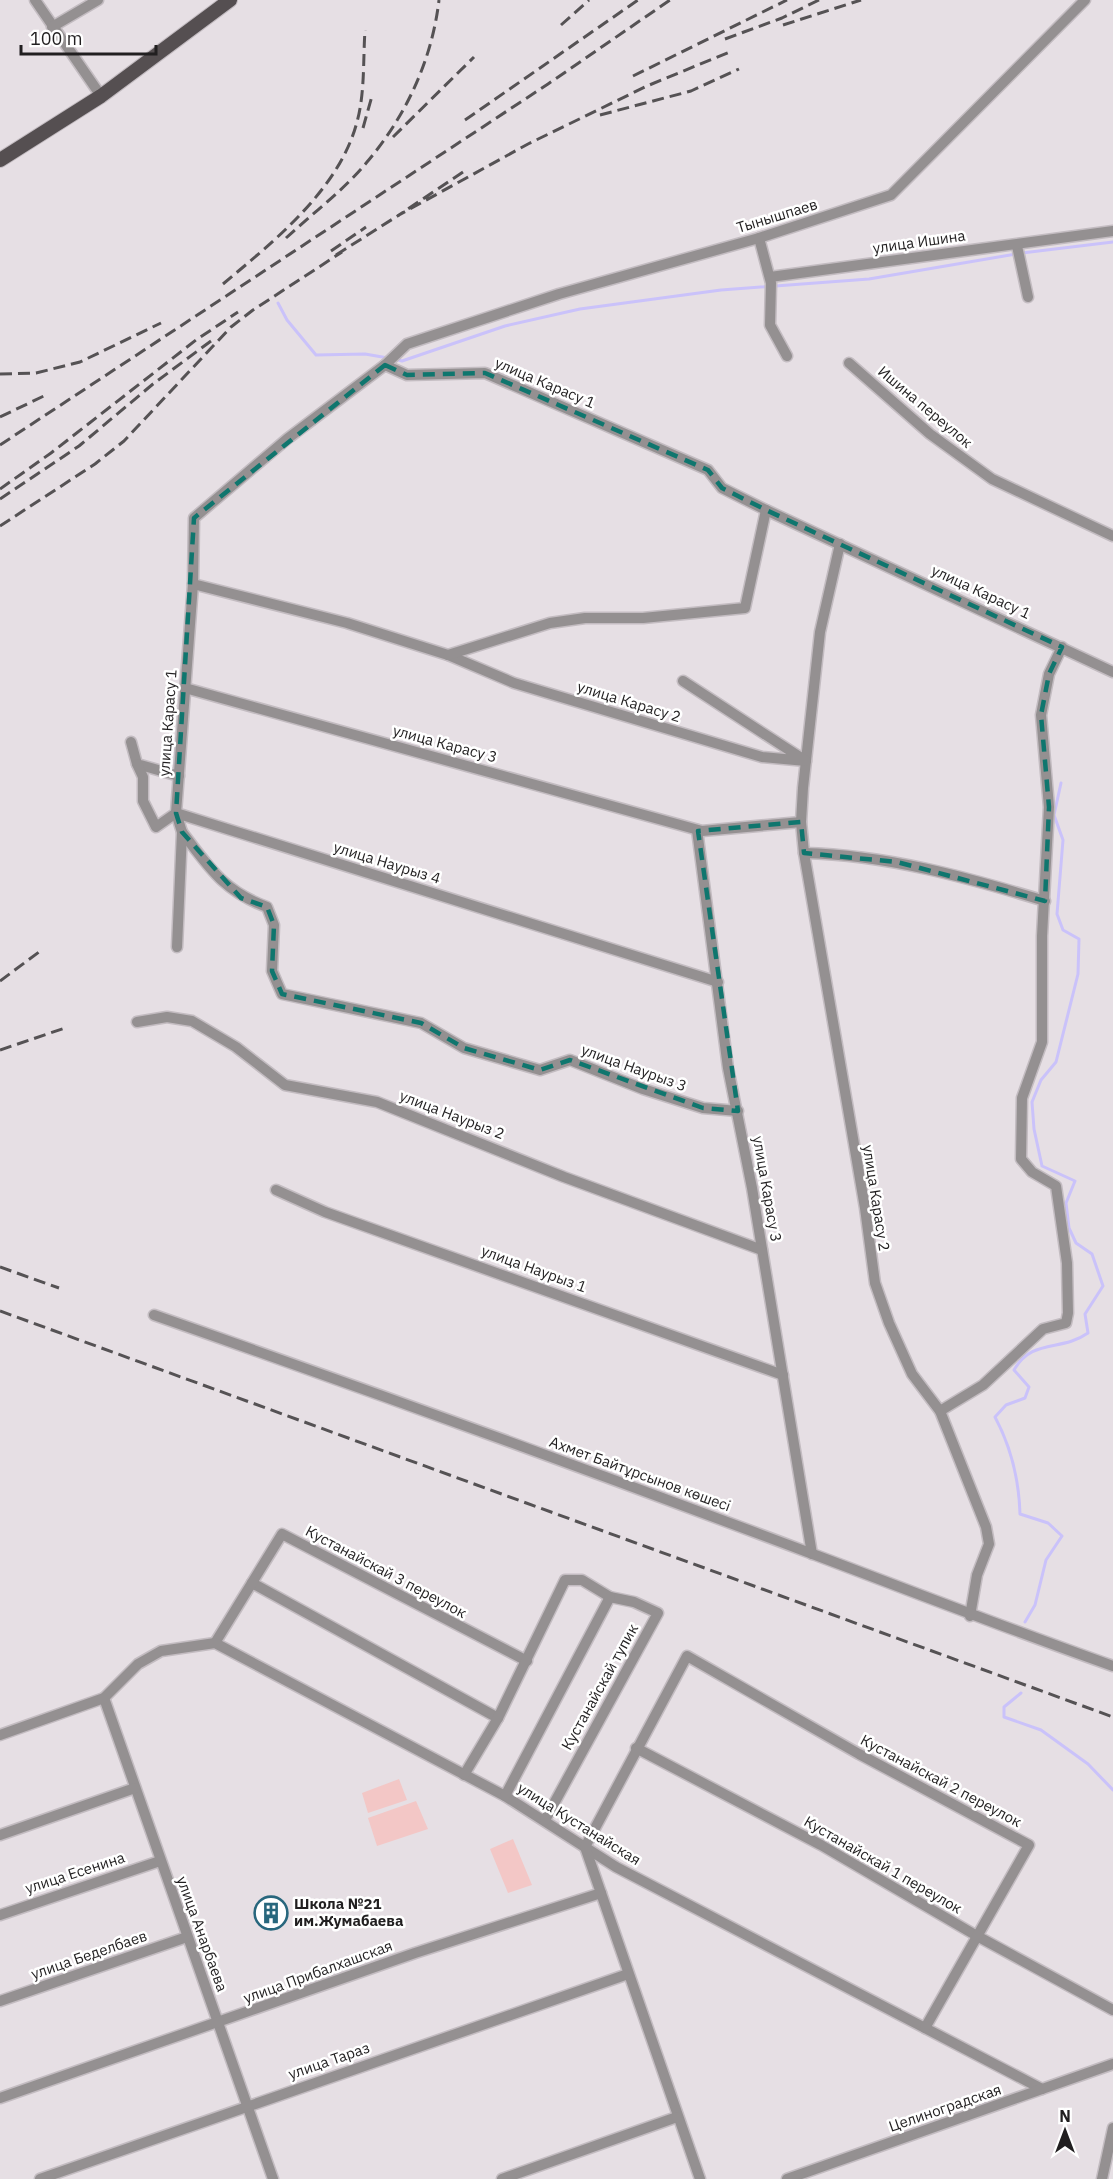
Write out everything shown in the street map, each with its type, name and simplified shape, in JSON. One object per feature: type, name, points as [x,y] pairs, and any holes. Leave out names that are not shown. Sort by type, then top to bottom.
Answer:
[{"type":"main road","points":[[0,160],[101,96],[230,0]]},
{"type":"street","points":[[35,0],[101,96]]},
{"type":"street","points":[[52,27],[98,0]]},
{"type":"street","name":"Тынышпаев","points":[[385,365],[407,344],[559,294],[759,238],[891,195],[1085,0]]},
{"type":"street","name":"улица Ишина","points":[[771,280],[1017,246],[1075,234],[1113,231]]},
{"type":"street","points":[[759,238],[771,280],[770,325],[787,356]]},
{"type":"street","points":[[1017,246],[1028,297]]},
{"type":"street","name":"Ишина переулок","points":[[849,363],[930,434],[992,479],[1113,536]]},
{"type":"street","name":"улица Карасу 1","points":[[176,813],[193,584],[194,518],[287,439],[385,365],[407,375],[485,373],[708,470],[722,488],[766,510],[1113,672]]},
{"type":"street","points":[[448,655],[550,623],[585,618],[643,618],[745,608],[754,557],[766,510]]},
{"type":"street","name":"улица Карасу 2","points":[[840,544],[820,632],[801,822],[804,853],[865,1208],[874,1283],[888,1323],[912,1374],[940,1411],[986,1527],[988,1544],[977,1575],[970,1616]]},
{"type":"street","name":"улица Карасу 2","points":[[193,584],[347,622],[448,655],[514,682],[762,758],[806,761]]},
{"type":"street","points":[[940,1411],[983,1385],[1043,1329],[1066,1323],[1068,1313],[1067,1263],[1056,1186],[1032,1172],[1021,1159],[1022,1098],[1042,1042],[1049,807],[1041,715],[1049,674],[1062,647]]},
{"type":"street","points":[[683,681],[806,761]]},
{"type":"street","name":"улица Карасу 3","points":[[185,688],[698,830],[801,822]]},
{"type":"street","points":[[131,742],[143,777],[143,801],[156,827],[176,813],[182,832],[177,947]]},
{"type":"street","points":[[137,765],[179,776]]},
{"type":"street","name":"улица Наурыз 4","points":[[176,813],[718,982]]},
{"type":"street","name":"улица Карасу 3","points":[[698,830],[728,1068],[738,1111],[813,1554]]},
{"type":"street","name":"улица Наурыз 3","points":[[182,832],[218,877],[241,898],[267,907],[274,925],[273,971],[282,994],[421,1023],[464,1048],[540,1070],[570,1060],[643,1089],[703,1108],[738,1111]]},
{"type":"street","points":[[804,853],[844,854],[897,862],[969,878],[1045,901]]},
{"type":"street","name":"улица Наурыз 2","points":[[137,1022],[167,1017],[192,1021],[236,1047],[285,1085],[377,1102],[564,1178],[762,1250]]},
{"type":"street","name":"улица Наурыз 1","points":[[276,1190],[325,1212],[783,1375]]},
{"type":"street","name":"Ахмет Байтұрсынов көшесі","points":[[154,1315],[813,1554],[970,1616],[1113,1666]]},
{"type":"street","name":"Кустанайскай 3 переулок","points":[[215,1643],[282,1534],[527,1662]]},
{"type":"street","name":"Кустанайскай тупик","points":[[464,1775],[498,1718],[565,1580],[582,1580],[610,1598],[634,1602],[658,1613],[545,1820]]},
{"type":"street","points":[[252,1583],[498,1718]]},
{"type":"street","points":[[505,1796],[610,1598]]},
{"type":"street","points":[[0,1736],[104,1698],[138,1664],[161,1651],[215,1643]]},
{"type":"street","name":"улица Кустанайская","points":[[215,1643],[505,1796],[616,1867],[1042,2090]]},
{"type":"street","name":"Кустанайскай 2 переулок","points":[[636,1748],[687,1656],[859,1754],[1029,1845],[926,2028]]},
{"type":"street","name":"улица Анарбаева","points":[[104,1698],[273,2179]]},
{"type":"street","points":[[636,1748],[585,1847],[700,2179]]},
{"type":"street","name":"Кустанайскай 1 переулок","points":[[636,1748],[821,1845],[977,1936],[1113,2010]]},
{"type":"street","points":[[0,1835],[135,1788]]},
{"type":"street","name":"улица Есенина","points":[[0,1915],[160,1861]]},
{"type":"street","name":"улица Прибалхашская","points":[[0,2098],[415,1953],[601,1893]]},
{"type":"street","name":"улица Беделбаев","points":[[0,2001],[187,1937]]},
{"type":"street","name":"улица Тараз","points":[[40,2179],[628,1974]]},
{"type":"street","name":"Целиноградская","points":[[787,2179],[1113,2064]]},
{"type":"street","points":[[502,2179],[677,2117]]},
{"type":"street","points":[[1102,2179],[1113,2128]]},
{"type":"highlighted area","points":[[385,365],[407,375],[485,373],[708,470],[722,488],[766,510],[1062,647],[1049,674],[1041,715],[1049,807],[1045,901],[897,862],[804,853],[801,822],[698,831],[738,1111],[703,1108],[570,1060],[540,1070],[464,1048],[421,1023],[282,994],[272,971],[274,925],[267,907],[241,898],[182,832],[176,813],[194,518]]},
{"type":"shaded area","points":[[399,1779],[407,1800],[368,1813],[362,1793]]},
{"type":"shaded area","points":[[416,1801],[428,1829],[377,1846],[368,1818]]},
{"type":"shaded area","points":[[513,1839],[532,1885],[508,1893],[490,1849]]},
{"type":"waterway","points":[[1022,253],[1113,242]]},
{"type":"waterway","points":[[395,359],[402,361],[505,326],[580,309],[721,290],[869,279],[1016,254]]},
{"type":"waterway","points":[[278,303],[287,320],[316,355],[365,354],[388,358]]},
{"type":"waterway","points":[[1025,1622],[1035,1605],[1046,1560],[1062,1536],[1048,1523],[1020,1514],[1013,1464],[1006,1440],[995,1417],[1006,1405],[1025,1398],[1029,1387],[1014,1370],[1021,1360],[1038,1349],[1078,1339],[1088,1333],[1085,1314],[1103,1286],[1092,1254],[1076,1243],[1069,1228],[1066,1203],[1075,1181],[1042,1166],[1034,1129],[1032,1102],[1041,1080],[1056,1062],[1078,974],[1079,939],[1063,930],[1057,914],[1063,840],[1054,815],[1061,783]]},
{"type":"waterway","points":[[1021,1693],[1004,1707],[1004,1717],[1041,1730],[1088,1764],[1113,1790]]},
{"type":"railway","points":[[286,238],[358,172],[394,126],[423,65],[439,0]]},
{"type":"railway","points":[[561,25],[589,0]]},
{"type":"railway","points":[[465,120],[638,0]]},
{"type":"railway","points":[[0,445],[548,84],[670,0]]},
{"type":"railway","points":[[633,76],[787,0]]},
{"type":"railway","points":[[725,39],[782,18],[819,0]]},
{"type":"railway","points":[[783,25],[861,0]]},
{"type":"railway","points":[[223,284],[283,232],[320,192],[336,170],[348,147],[360,111],[365,30]]},
{"type":"railway","points":[[463,172],[399,215],[528,144],[647,86],[732,51]]},
{"type":"railway","points":[[393,137],[474,57]]},
{"type":"railway","points":[[600,115],[691,91],[739,69]]},
{"type":"railway","points":[[363,128],[372,96]]},
{"type":"railway","points":[[336,255],[399,215]]},
{"type":"railway","points":[[331,251],[366,227]]},
{"type":"railway","points":[[0,526],[95,464],[124,441],[231,327],[342,252]]},
{"type":"railway","points":[[0,489],[51,453],[196,340],[238,312]]},
{"type":"railway","points":[[0,374],[36,373],[80,362],[161,323]]},
{"type":"railway","points":[[0,499],[79,446],[153,384],[211,341]]},
{"type":"railway","points":[[0,417],[48,394]]},
{"type":"railway","points":[[0,981],[39,952]]},
{"type":"railway","points":[[0,1050],[68,1027]]},
{"type":"railway","points":[[0,1267],[59,1288]]},
{"type":"railway","points":[[0,1311],[1113,1717]]},
{"type":"place","name":"Школа №21 им.Жумабаева","points":[[271,1913]]}]
